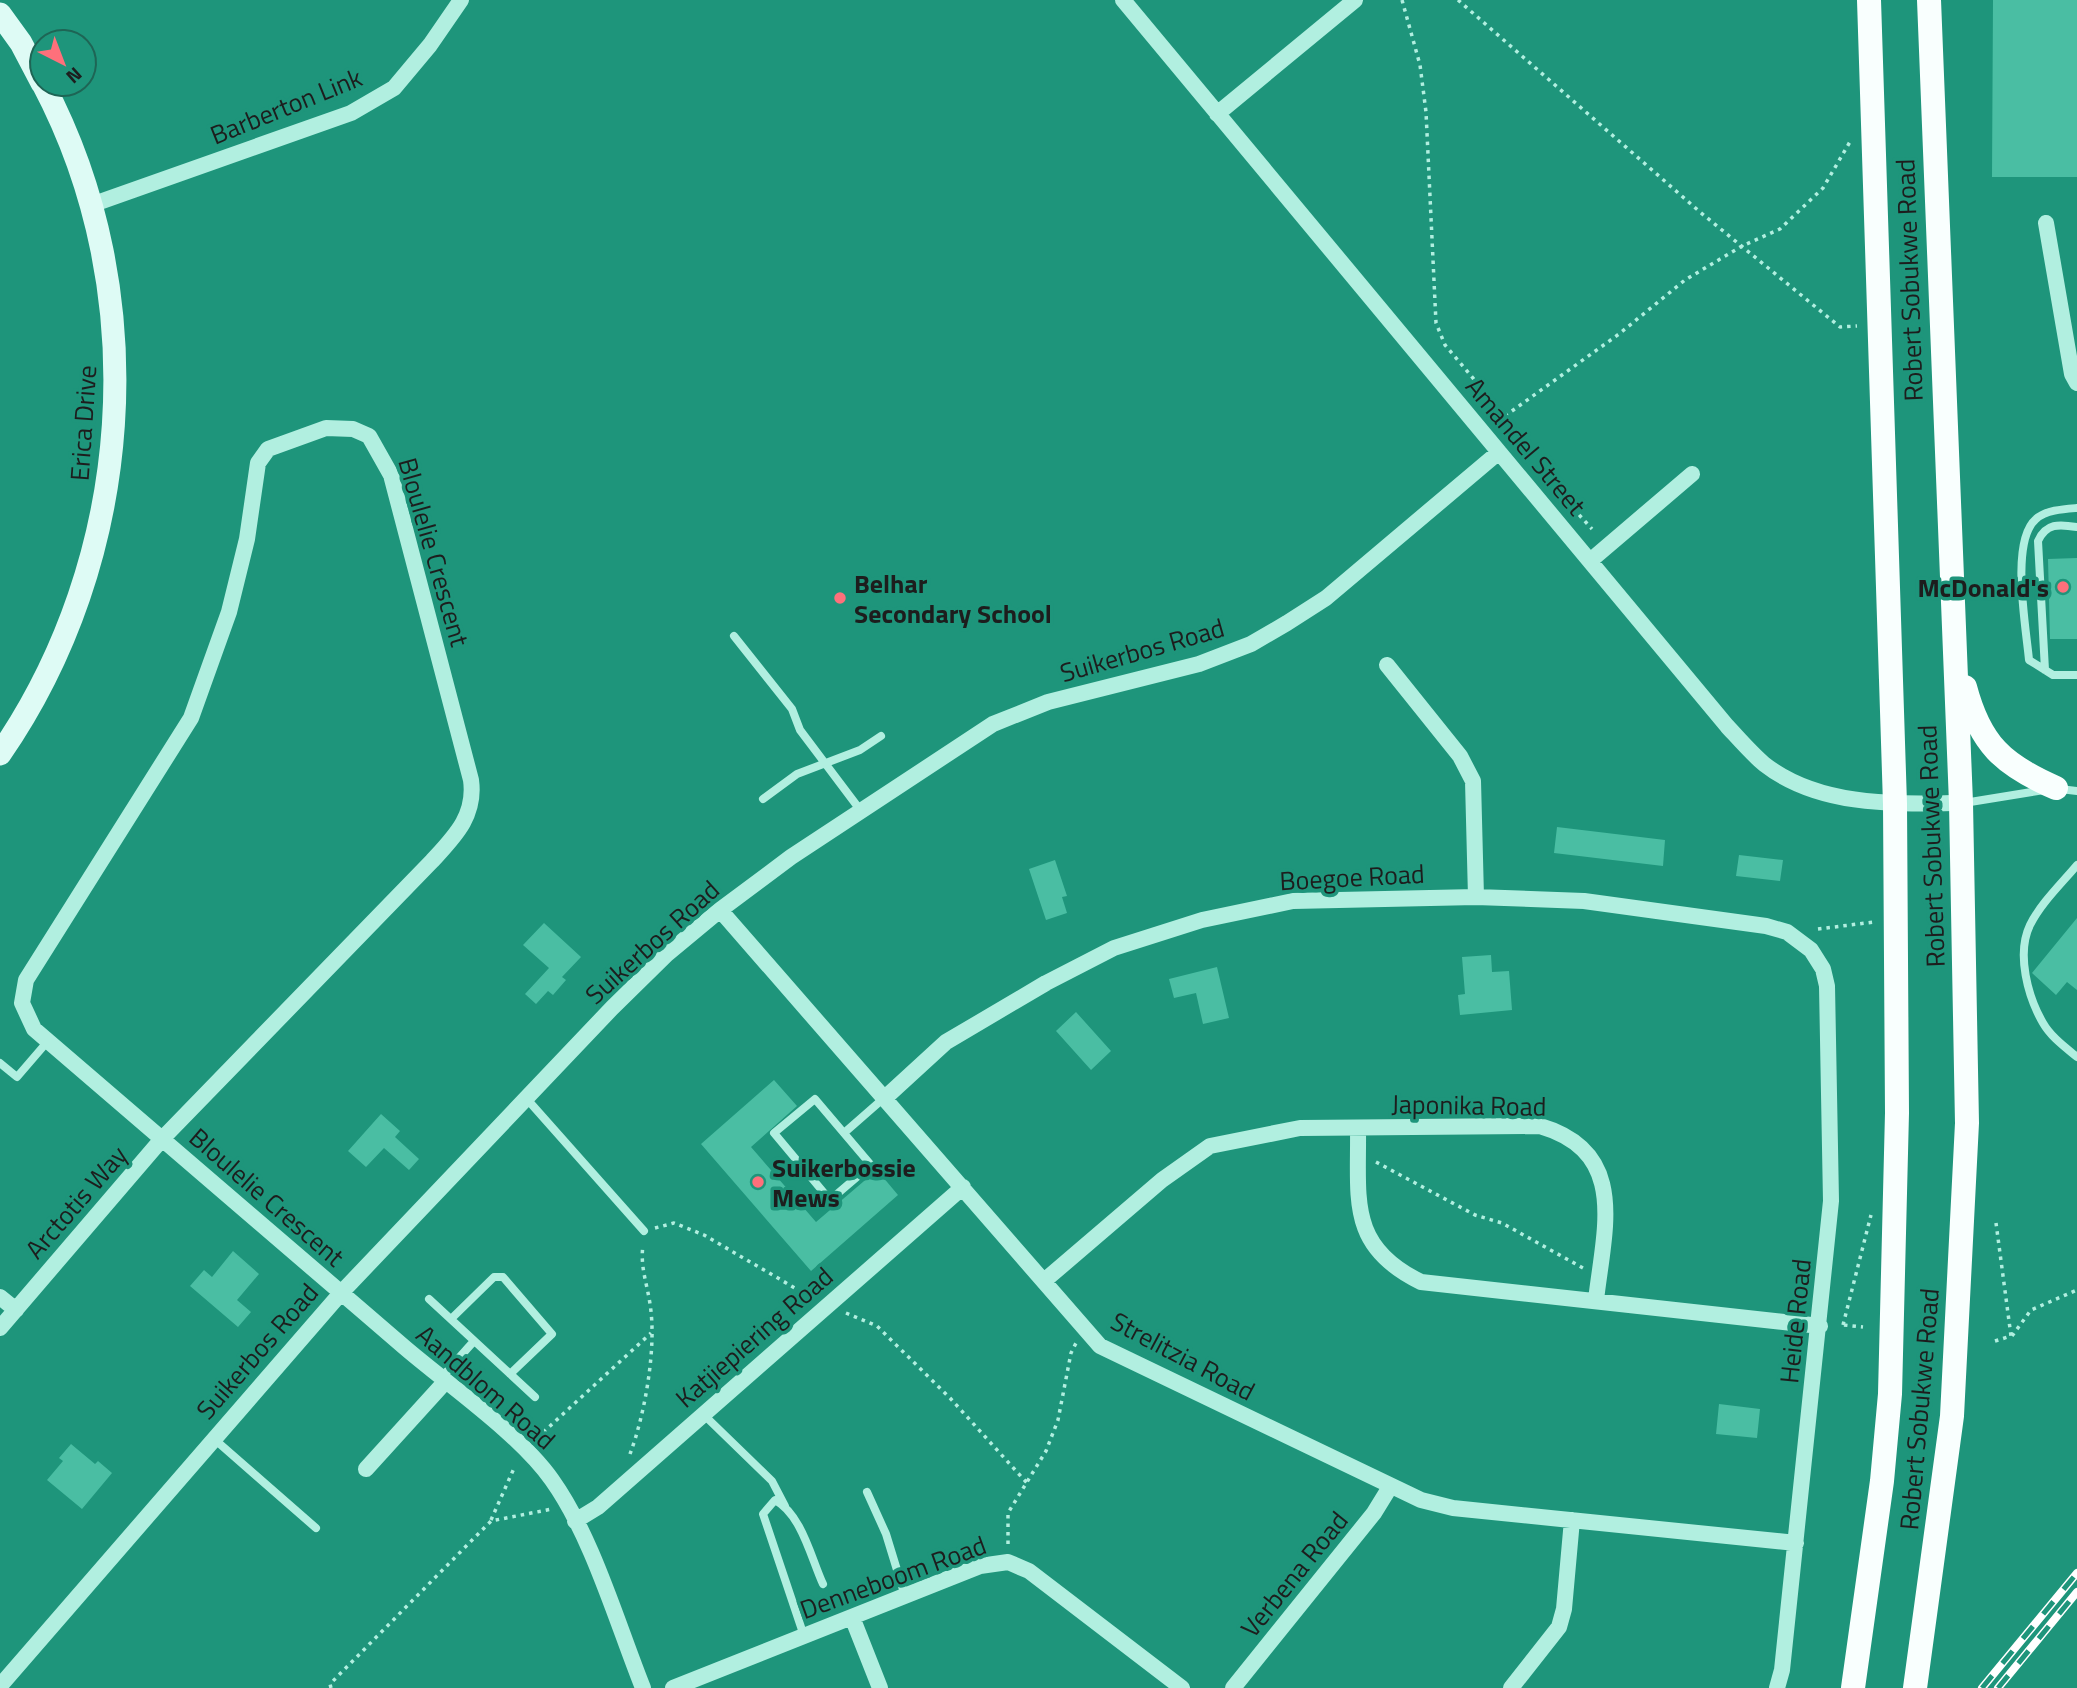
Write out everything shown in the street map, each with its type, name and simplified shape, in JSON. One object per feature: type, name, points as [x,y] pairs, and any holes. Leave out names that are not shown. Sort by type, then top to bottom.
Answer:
[{"type":"main road","name":"Robert Sobukwe Road","points":[[1853,1688],[1872,1564],[1890,1394],[1897,1113],[1895,804],[1869,0]]},
{"type":"main road","name":"Robert Sobukwe Road","points":[[1915,1688],[1952,1416],[1967,1123],[1961,803],[1929,0]]},
{"type":"main road","name":"Erica Drive","points":[[0,13],[28,56]]},
{"type":"main road","name":"Erica Drive","points":[[0,754],[36,698],[82,595],[100,529],[110,473],[115,347],[111,295],[91,205],[72,148],[49,98]]},
{"type":"main road","points":[[1955,649],[1978,729],[1988,742],[2030,776],[2067,790]]},
{"type":"street","name":"Barberton Link","points":[[91,205],[351,113],[394,88],[430,45],[461,0]]},
{"type":"street","name":"Amandel Street","points":[[1123,0],[1727,726],[1764,764],[1787,779],[1813,790],[1895,804],[1961,803]]},
{"type":"street","points":[[1217,114],[1355,0]]},
{"type":"street","points":[[2046,223],[2072,374],[2077,383]]},
{"type":"street","name":"Bloulelie Crescent","points":[[162,1139],[432,862],[460,832],[470,812],[473,794],[471,780],[391,475],[369,436],[354,429],[327,428],[268,449],[258,463],[247,540],[229,612],[191,718],[26,980],[22,1003],[34,1029],[341,1293]]},
{"type":"street","name":"Suikerbos Road","points":[[0,1686],[341,1293],[667,954],[720,909],[993,724],[1018,712],[1199,664],[1251,644],[1287,624],[1326,598],[1499,452]]},
{"type":"street","points":[[1590,561],[1692,474]]},
{"type":"street","points":[[1387,665],[1460,756],[1473,782],[1476,897]]},
{"type":"street","name":"Boegoe Road","points":[[886,1097],[946,1042],[1046,983],[1114,948],[1202,920],[1293,901],[1476,897],[1584,901],[1766,926],[1794,936],[1817,958]]},
{"type":"street","name":"Strelitzia Road","points":[[720,909],[1100,1346],[1421,1500],[1453,1508],[1796,1543]]},
{"type":"street","name":"Heide Road","points":[[1777,1688],[1782,1670],[1831,1201],[1827,986],[1817,958]]},
{"type":"street","name":"Japonika Road","points":[[1044,1281],[1162,1180],[1210,1146],[1300,1128],[1540,1126],[1565,1133],[1599,1168],[1606,1212],[1596,1300]]},
{"type":"street","name":"Japonika Road","points":[[1358,1128],[1360,1216],[1365,1231],[1376,1250],[1396,1270],[1421,1282],[1819,1326]]},
{"type":"street","name":"Arctotis Way","points":[[0,1328],[162,1139]]},
{"type":"street","name":"Katjiepiering Road","points":[[575,1521],[597,1507],[963,1187]]},
{"type":"street","name":"Aandblom Road","points":[[341,1293],[526,1450],[551,1478],[575,1521],[643,1688]]},
{"type":"street","points":[[0,1297],[16,1310]]},
{"type":"street","points":[[366,1469],[443,1380]]},
{"type":"street","name":"Verbena Road","points":[[1233,1688],[1374,1514],[1390,1487]]},
{"type":"street","points":[[1511,1688],[1559,1627],[1564,1609],[1572,1520]]},
{"type":"street","name":"Denneboom Road","points":[[673,1688],[980,1566],[1008,1562],[1030,1571],[1182,1688]]},
{"type":"street","points":[[852,1617],[880,1688]]},
{"type":"lane","points":[[2077,508],[2047,512],[2037,517],[2023,538],[2029,660],[2053,675],[2077,675]]},
{"type":"lane","points":[[2045,670],[2038,541],[2042,532],[2052,525],[2077,527]]},
{"type":"lane","points":[[734,636],[792,709],[800,730],[861,811]]},
{"type":"lane","points":[[763,799],[797,774],[860,750],[881,736]]},
{"type":"lane","points":[[1961,803],[2067,790]]},
{"type":"lane","points":[[2077,866],[2037,914],[2026,935],[2024,953],[2034,1001],[2043,1024],[2077,1058]]},
{"type":"lane","points":[[0,1063],[17,1077],[48,1041]]},
{"type":"lane","points":[[844,1133],[886,1097]]},
{"type":"lane","points":[[526,1098],[644,1231]]},
{"type":"lane","points":[[815,1099],[844,1133],[872,1165],[830,1200],[774,1133],[815,1099]]},
{"type":"lane","points":[[451,1320],[494,1278],[503,1277],[552,1335],[510,1374]]},
{"type":"lane","points":[[429,1299],[535,1397]]},
{"type":"lane","points":[[443,1380],[474,1341]]},
{"type":"lane","points":[[703,1414],[772,1481],[794,1519],[823,1584]]},
{"type":"lane","points":[[213,1438],[316,1528]]},
{"type":"lane","points":[[867,1492],[886,1534],[905,1596]]},
{"type":"lane","points":[[785,1506],[775,1500],[763,1514],[804,1636]]},
{"type":"path","points":[[1402,0],[1420,65],[1426,112],[1436,323],[1445,345],[1505,416],[1520,447]]},
{"type":"path","points":[[1458,0],[1742,246],[1840,327],[1857,326]]},
{"type":"path","points":[[1505,416],[1619,334],[1685,280],[1742,246],[1780,229],[1823,188],[1852,138]]},
{"type":"path","points":[[1555,488],[1592,529]]},
{"type":"path","points":[[1818,929],[1874,922]]},
{"type":"path","points":[[1359,1153],[1443,1195],[1475,1215],[1502,1223],[1581,1268],[1599,1271]]},
{"type":"path","points":[[1843,1325],[1871,1215],[1877,1206]]},
{"type":"path","points":[[636,1473],[627,1462],[638,1432],[651,1333],[651,1305],[641,1264],[644,1231],[674,1223],[704,1235],[809,1294],[823,1309],[847,1314],[877,1326],[950,1398],[1027,1483]]},
{"type":"path","points":[[1996,1223],[2011,1336]]},
{"type":"path","points":[[1995,1341],[2011,1336],[2031,1310],[2077,1290]]},
{"type":"path","points":[[1819,1326],[1863,1327]]},
{"type":"path","points":[[1008,1562],[1008,1513],[1046,1451],[1058,1420],[1071,1353],[1084,1329]]},
{"type":"path","points":[[331,1688],[330,1684],[491,1521],[526,1450],[556,1418],[651,1333]]},
{"type":"path","points":[[491,1521],[556,1509]]},
{"type":"building","points":[[1993,0],[2077,0],[2077,177],[1992,177]]},
{"type":"building","name":"McDonald's","points":[[2077,558],[2077,639],[2050,639],[2048,559]]},
{"type":"building","points":[[1557,827],[1665,840],[1663,866],[1554,853]]},
{"type":"building","points":[[1739,855],[1783,860],[1780,881],[1736,876]]},
{"type":"building","points":[[1055,860],[1067,896],[1062,897],[1067,913],[1046,920],[1029,869]]},
{"type":"building","points":[[2077,918],[2077,990],[2067,982],[2056,995],[2032,973]]},
{"type":"building","points":[[544,923],[581,957],[562,977],[566,980],[553,995],[548,991],[536,1004],[525,994],[549,968],[523,945]]},
{"type":"building","points":[[1491,955],[1492,972],[1509,971],[1512,1010],[1460,1015],[1458,995],[1465,994],[1462,957]]},
{"type":"building","points":[[1217,967],[1229,1018],[1203,1024],[1196,993],[1174,998],[1169,979]]},
{"type":"building","points":[[1076,1012],[1111,1051],[1091,1070],[1056,1031]]},
{"type":"building","name":"Suikerbossie Mews","points":[[774,1080],[797,1106],[751,1147],[816,1222],[877,1170],[898,1195],[811,1271],[701,1144]]},
{"type":"building","points":[[381,1114],[400,1131],[395,1137],[419,1159],[409,1170],[384,1148],[366,1167],[348,1151]]},
{"type":"building","points":[[233,1251],[259,1274],[237,1300],[251,1312],[238,1327],[190,1286],[204,1270],[212,1277]]},
{"type":"building","points":[[1719,1404],[1760,1409],[1757,1438],[1716,1434]]},
{"type":"building","points":[[71,1444],[95,1464],[98,1461],[112,1473],[82,1509],[47,1480],[63,1461],[59,1458]]},
{"type":"railway","points":[[1982,1688],[2077,1573]]},
{"type":"railway","points":[[1998,1688],[2077,1592]]},
{"type":"place","name":"McDonald's","points":[[2063,587]]},
{"type":"place","name":"Belhar Secondary School","points":[[840,598]]},
{"type":"place","name":"Suikerbossie Mews","points":[[758,1182]]}]
